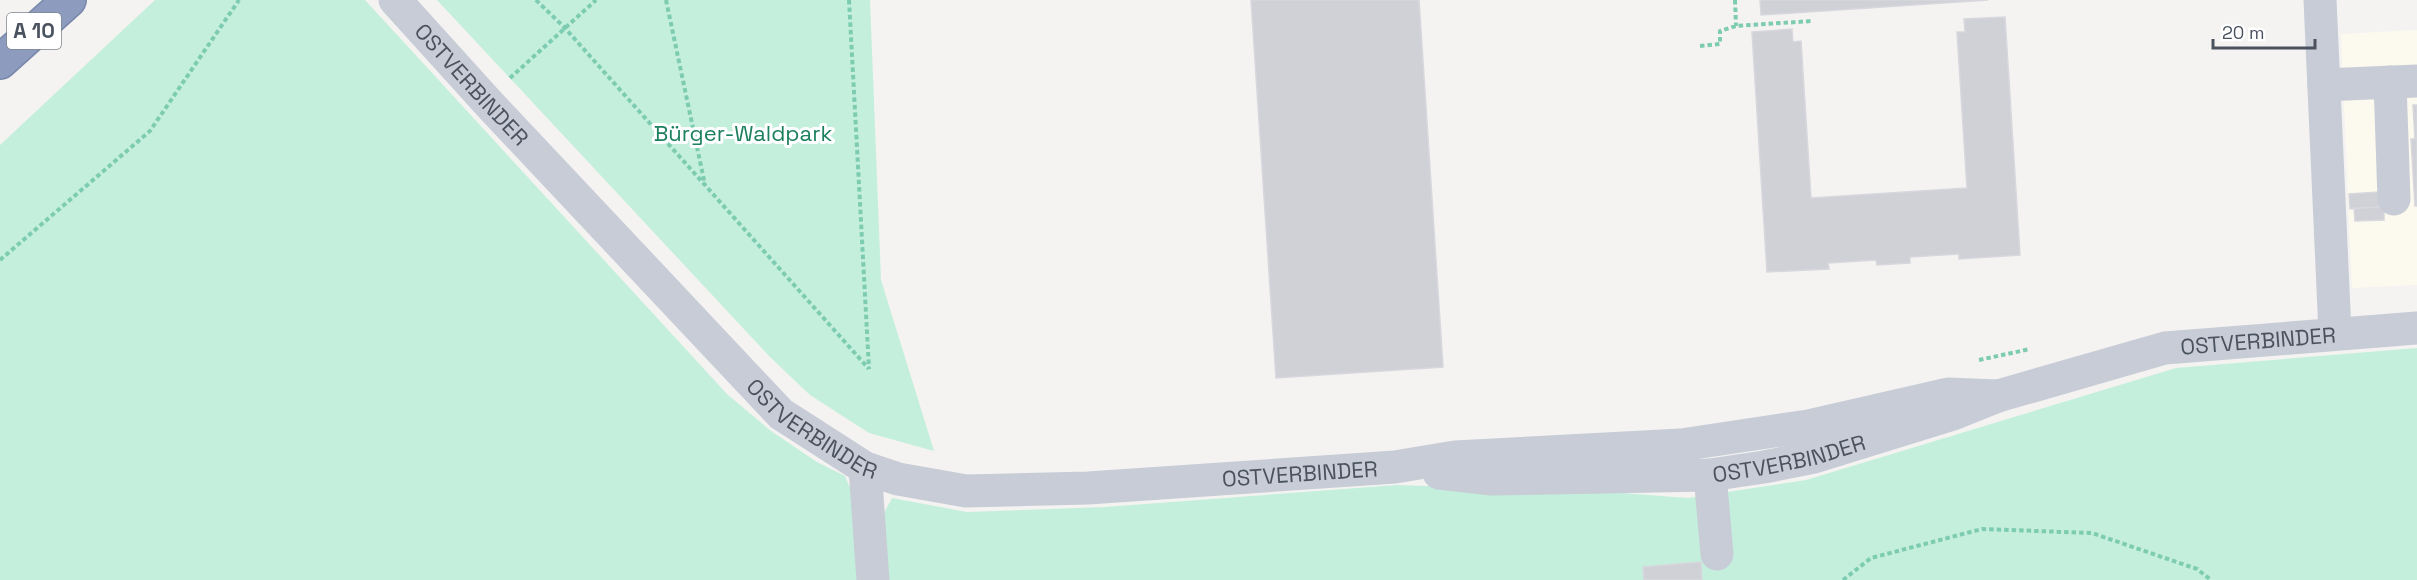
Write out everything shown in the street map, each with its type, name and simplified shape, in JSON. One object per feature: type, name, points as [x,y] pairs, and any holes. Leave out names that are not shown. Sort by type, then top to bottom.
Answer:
[{"type":"highway","name":"A 10","points":[[0,62],[69,0]]},
{"type":"street","name":"OSTVERBINDER","points":[[395,0],[491,106],[781,414],[865,468],[898,479],[966,491],[1088,488],[1395,467],[1455,457],[1681,444],[1808,426],[1948,394],[1998,396]]},
{"type":"street","points":[[2320,0],[2335,333]]},
{"type":"street","points":[[2324,85],[2403,82],[2394,199]]},
{"type":"street","name":"OSTVERBINDER","points":[[1395,467],[1492,479],[1710,475],[1814,457],[1953,414],[1998,396],[2165,348],[2417,328]]},
{"type":"street","points":[[865,468],[873,580]]},
{"type":"street","points":[[1710,475],[1717,554]]},
{"type":"path","points":[[0,260],[150,130],[239,0]]},
{"type":"path","points":[[536,0],[564,27],[869,369],[849,0]]},
{"type":"path","points":[[504,83],[596,0]]},
{"type":"path","points":[[666,0],[706,186]]},
{"type":"path","points":[[1735,0],[1736,26]]},
{"type":"path","points":[[1700,46],[1720,44],[1720,31],[1736,26],[1812,21]]},
{"type":"path","points":[[1971,361],[2039,347]]},
{"type":"path","points":[[1843,580],[1871,558],[1982,529],[2092,533],[2197,569],[2211,580]]},
{"type":"shaded area","points":[[2417,30],[2417,285],[2352,288],[2341,34]]},
{"type":"green space","points":[[155,0],[365,0],[727,394],[771,431],[817,462],[845,476],[871,538],[892,498],[967,512],[1105,507],[1397,485],[1608,492],[1688,498],[1806,480],[2176,368],[2417,348],[2417,580],[0,580],[0,145]]},
{"type":"green space","name":"Bürger-Waldpark","points":[[437,0],[870,0],[881,280],[934,451],[869,433],[810,395],[770,357]]},
{"type":"building","points":[[1251,0],[1419,0],[1443,367],[1276,378]]},
{"type":"building","points":[[1760,0],[1988,0],[1761,15]]},
{"type":"building","points":[[2005,17],[2020,255],[1959,259],[1959,254],[1910,257],[1910,263],[1877,265],[1876,260],[1828,263],[1829,269],[1767,272],[1752,32],[1792,29],[1793,42],[1801,41],[1811,198],[1967,188],[1957,32],[1965,32],[1964,19]]},
{"type":"building","points":[[2413,105],[2417,105],[2417,206],[2415,206],[2411,139],[2415,139]]},
{"type":"building","points":[[2379,192],[2379,207],[2350,209],[2349,194]]},
{"type":"building","points":[[2384,207],[2384,220],[2355,221],[2354,208]]},
{"type":"building","points":[[1701,562],[1702,580],[1644,580],[1643,567]]}]
